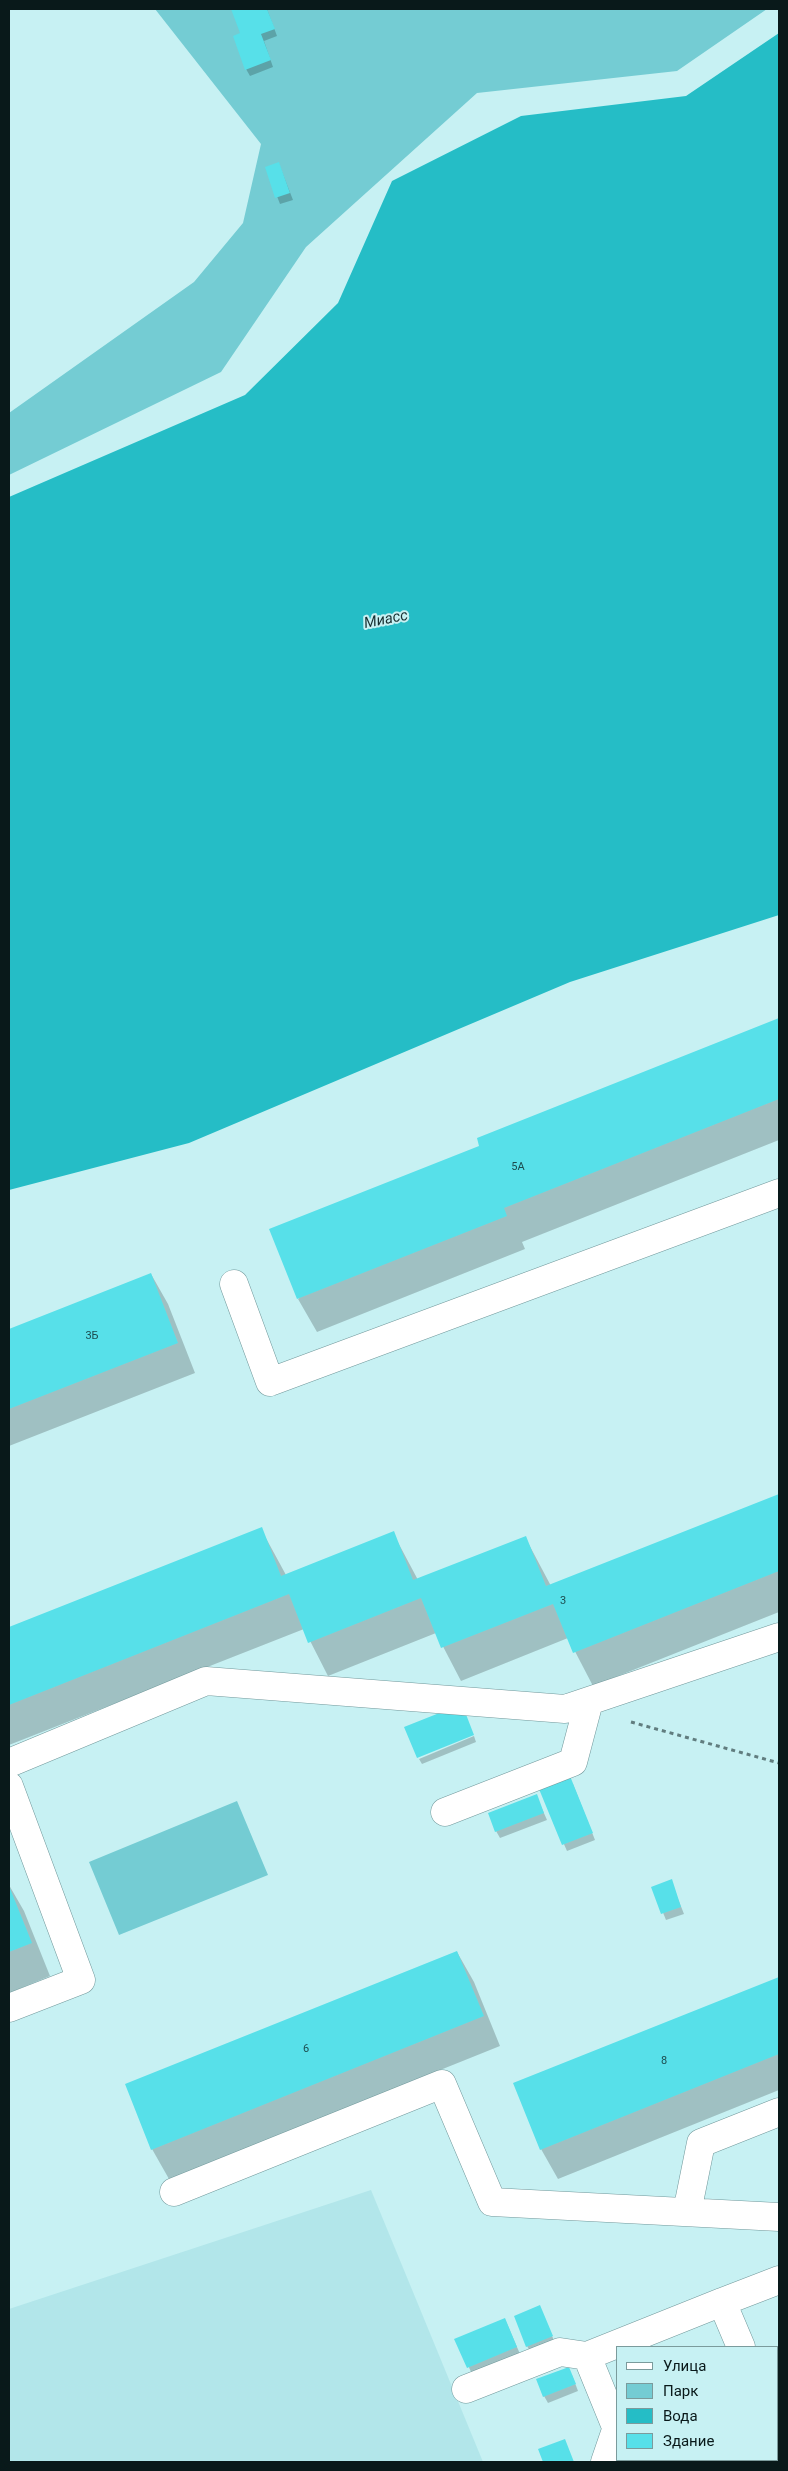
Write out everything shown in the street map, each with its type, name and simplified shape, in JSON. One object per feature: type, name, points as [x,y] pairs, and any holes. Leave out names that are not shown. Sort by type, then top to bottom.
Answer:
[{"type":"lane","points":[[234,1284],[270,1382],[779,1193]]},
{"type":"lane","points":[[9,1763],[206,1680],[565,1709],[586,1706],[779,1638]]},
{"type":"lane","points":[[445,1812],[573,1762],[586,1706]]},
{"type":"lane","points":[[9,1786],[81,1980],[9,2008]]},
{"type":"lane","points":[[174,2192],[442,2084],[492,2202],[779,2217]]},
{"type":"lane","points":[[686,2212],[701,2143],[779,2112]]},
{"type":"lane","points":[[466,2389],[560,2352],[587,2356],[779,2280]]},
{"type":"lane","points":[[722,2302],[741,2346]]},
{"type":"lane","points":[[587,2356],[616,2427],[605,2462]]},
{"type":"path","points":[[586,1706],[779,1764]]},
{"type":"shaded area","points":[[371,2190],[483,2462],[9,2462],[9,2309]]},
{"type":"green space","points":[[155,9],[767,9],[677,71],[477,93],[306,247],[221,372],[9,475],[9,413],[194,282],[243,223],[261,144]]},
{"type":"green space","points":[[237,1801],[268,1875],[119,1935],[89,1862]]},
{"type":"water","name":"Миасс","points":[[779,33],[779,915],[570,982],[189,1143],[9,1190],[9,497],[245,395],[338,303],[392,181],[521,116],[686,96]]},
{"type":"building","points":[[231,9],[267,9],[275,29],[261,34],[271,60],[245,70],[233,36],[240,33]]},
{"type":"building","points":[[279,162],[290,193],[275,198],[265,167]]},
{"type":"building","points":[[779,1018],[779,1099],[504,1208],[507,1216],[297,1299],[269,1229],[479,1146],[477,1138]]},
{"type":"building","points":[[151,1273],[178,1343],[9,1409],[9,1329]]},
{"type":"building","points":[[779,1494],[779,1571],[573,1653],[553,1604],[441,1648],[421,1598],[308,1643],[289,1594],[9,1705],[9,1627],[262,1527],[281,1576],[394,1531],[413,1580],[526,1536],[546,1586]]},
{"type":"building","points":[[462,1704],[474,1735],[417,1758],[404,1727]]},
{"type":"building","points":[[570,1776],[593,1833],[562,1845],[539,1789]]},
{"type":"building","points":[[537,1794],[544,1813],[495,1832],[488,1813]]},
{"type":"building","points":[[672,1879],[681,1907],[661,1914],[651,1887]]},
{"type":"building","points":[[9,1886],[32,1943],[9,1952]]},
{"type":"building","points":[[457,1951],[484,2016],[151,2150],[125,2084]]},
{"type":"building","points":[[779,1977],[779,2054],[540,2150],[513,2083]]},
{"type":"building","points":[[540,2305],[553,2336],[526,2347],[514,2316]]},
{"type":"building","points":[[505,2318],[517,2347],[467,2368],[454,2339]]},
{"type":"building","points":[[569,2367],[576,2384],[543,2397],[536,2379]]},
{"type":"building","points":[[565,2439],[574,2462],[543,2462],[538,2449]]}]
